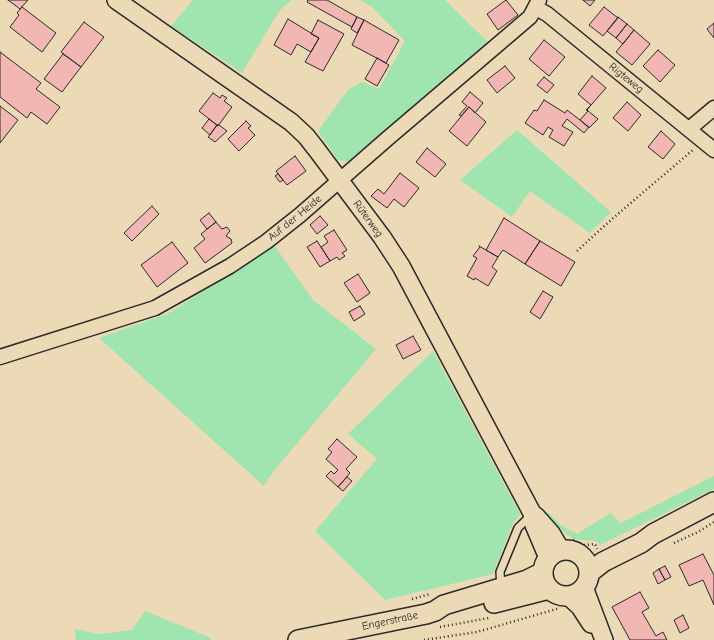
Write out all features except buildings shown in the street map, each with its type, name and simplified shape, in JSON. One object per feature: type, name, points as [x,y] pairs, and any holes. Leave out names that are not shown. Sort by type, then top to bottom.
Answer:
[{"type":"main road","points":[[653,534],[638,535],[589,553],[572,551],[550,568],[555,593],[580,591],[603,562],[641,543],[653,534],[714,502]]},
{"type":"main road","points":[[580,591],[585,560],[589,553]]},
{"type":"main road","name":"Engerstraße","points":[[298,640],[326,637],[435,611],[444,605],[527,580],[550,568]]},
{"type":"main road","name":"Engerstraße","points":[[435,611],[446,613],[470,609],[550,568]]},
{"type":"street","name":"Rüterweg","points":[[116,0],[291,122],[306,136],[340,180],[382,237],[401,266],[532,513],[534,525],[550,568]]},
{"type":"street","name":"Auf der Heide","points":[[0,358],[155,308],[191,289],[266,242],[300,215],[530,17],[538,4]]},
{"type":"street","name":"Rigteweg","points":[[538,4],[547,14],[709,146]]},
{"type":"street","points":[[689,129],[714,108]]},
{"type":"street","name":"Rüterweg","points":[[532,513],[541,520],[551,533],[550,568]]},
{"type":"street","points":[[580,591],[597,617],[603,638]]},
{"type":"lane","points":[[501,588],[500,572],[518,528],[532,513]]},
{"type":"path","points":[[578,251],[612,219],[709,146]]},
{"type":"path","points":[[551,533],[558,531],[575,542],[584,545],[595,544],[589,553]]},
{"type":"path","points":[[424,640],[477,632],[561,607],[573,610],[580,591]]},
{"type":"green space","points":[[193,0],[292,0],[280,10],[242,73],[171,26]]},
{"type":"green space","points":[[360,0],[445,0],[489,43],[349,162],[338,160],[318,131],[348,90],[362,82],[379,89],[405,41],[372,7]]},
{"type":"green space","points":[[517,130],[611,212],[590,233],[530,191],[512,217],[460,180]]},
{"type":"green space","points":[[274,245],[313,300],[376,349],[273,472],[264,486],[99,338],[169,313]]},
{"type":"green space","points":[[433,351],[520,514],[512,525],[493,574],[385,600],[315,531],[377,459],[348,434]]},
{"type":"green space","points":[[714,476],[714,489],[600,545],[596,541],[574,539],[559,529],[545,512],[549,513],[562,526],[577,534],[610,513],[621,523]]},
{"type":"green space","points":[[145,611],[211,638],[211,640],[76,640],[75,629],[100,634],[132,630]]}]
